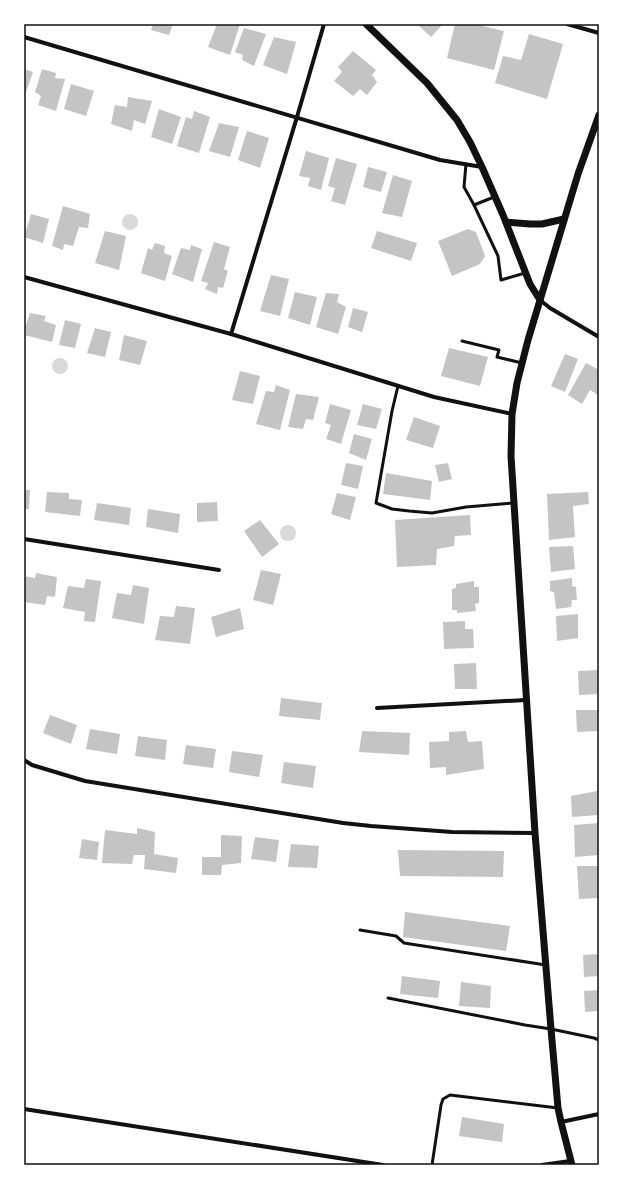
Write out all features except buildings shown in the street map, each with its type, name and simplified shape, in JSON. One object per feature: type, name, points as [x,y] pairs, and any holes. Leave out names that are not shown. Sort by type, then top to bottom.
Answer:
[{"type":"street","points":[[231,334],[324,24]]},
{"type":"street","points":[[366,24],[427,84],[457,120],[482,167],[506,222],[525,273],[540,300],[550,308],[599,337]]},
{"type":"street","points":[[567,24],[599,33]]},
{"type":"street","points":[[24,38],[440,160],[482,167]]},
{"type":"street","points":[[542,1165],[571,1163],[558,1108],[535,832],[510,456],[512,414],[522,363],[540,300],[578,174],[599,114]]},
{"type":"street","points":[[506,222],[542,224],[564,219]]},
{"type":"street","points":[[24,277],[231,334],[434,397],[512,414]]},
{"type":"street","points":[[24,539],[219,570]]},
{"type":"street","points":[[377,708],[526,700]]},
{"type":"street","points":[[24,760],[32,765],[85,781],[343,823],[452,832],[535,832]]},
{"type":"street","points":[[24,1109],[383,1165]]},
{"type":"street","points":[[561,1122],[599,1114]]},
{"type":"lane","points":[[466,164],[464,187],[498,256],[501,280],[525,273]]},
{"type":"lane","points":[[474,205],[495,197]]},
{"type":"lane","points":[[462,341],[499,350],[497,357],[522,363]]},
{"type":"lane","points":[[398,386],[392,411],[376,503],[392,509],[432,513],[466,507],[513,503]]},
{"type":"lane","points":[[360,930],[396,936],[404,943],[546,965]]},
{"type":"lane","points":[[388,998],[551,1029],[599,1040]]},
{"type":"lane","points":[[432,1165],[441,1105],[444,1099],[450,1095],[558,1108]]},
{"type":"shaded area","points":[[130,214],[137,219],[138,222],[133,229],[130,230],[123,225],[122,222],[127,215]]},
{"type":"shaded area","points":[[57,358],[63,358],[68,363],[66,372],[63,374],[57,374],[52,369],[52,363]]},
{"type":"shaded area","points":[[285,525],[291,525],[296,530],[294,539],[291,541],[285,541],[280,536],[280,530]]}]
